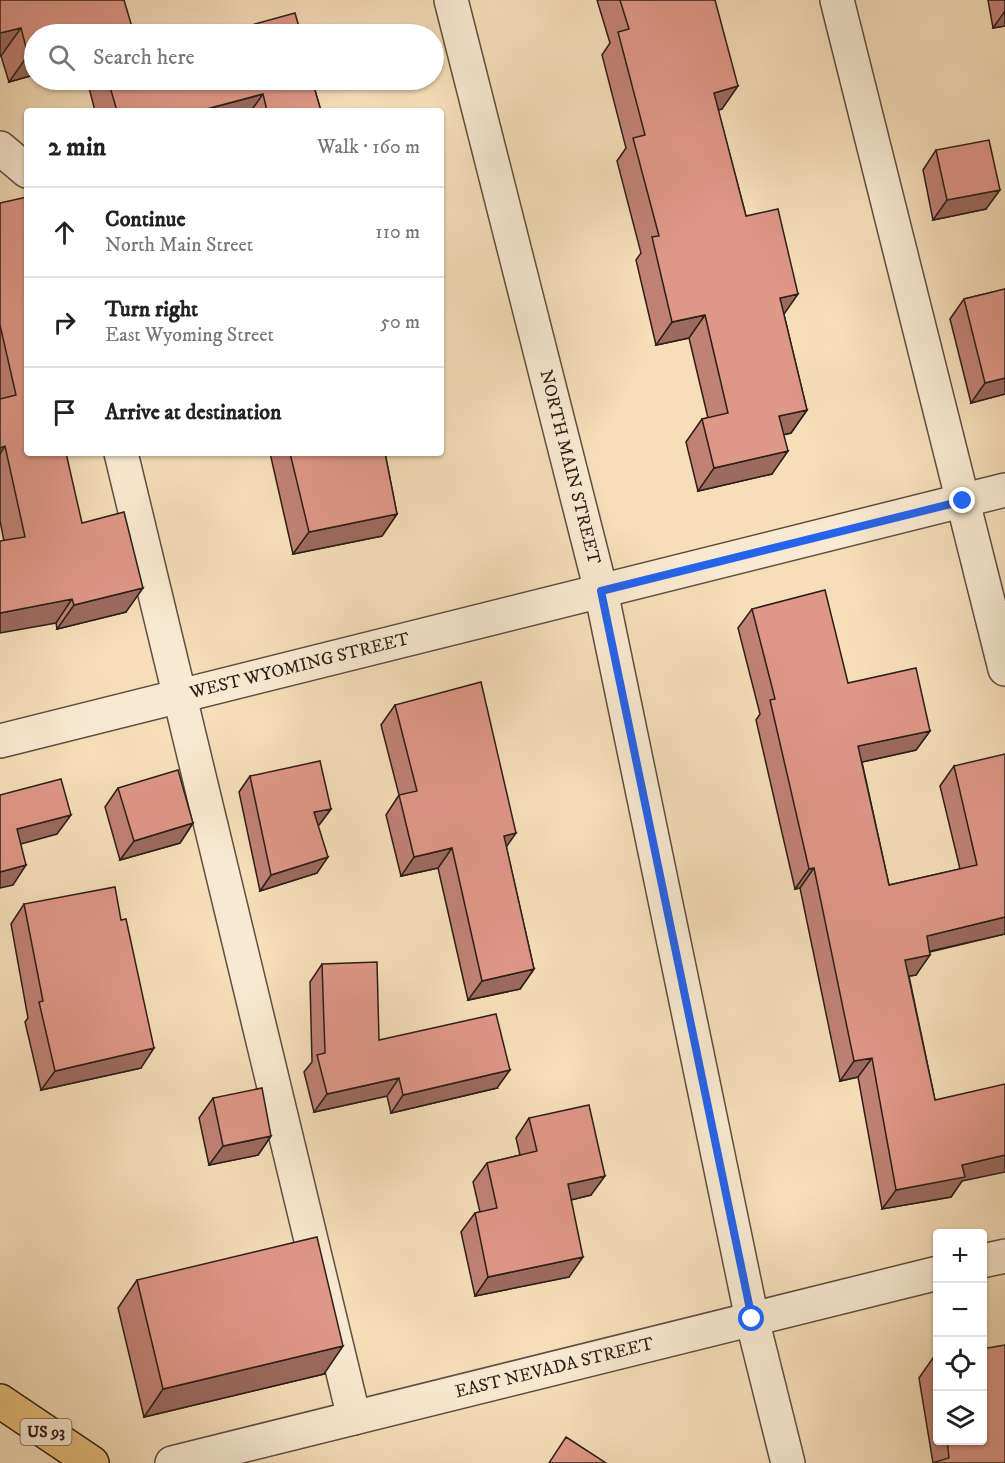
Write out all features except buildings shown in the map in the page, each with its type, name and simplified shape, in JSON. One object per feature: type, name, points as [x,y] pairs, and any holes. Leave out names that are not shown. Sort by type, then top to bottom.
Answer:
[{"type":"main road","name":"US 93","points":[[0,1401],[92,1463]]},
{"type":"street","name":"NORTH MAIN STREET","points":[[451,0],[601,591],[752,1319],[788,1463]]},
{"type":"street","points":[[837,0],[1005,669]]},
{"type":"street","points":[[0,148],[24,168]]},
{"type":"street","points":[[122,456],[354,1418]]},
{"type":"street","name":"WEST WYOMING STREET","points":[[0,741],[1005,490]]},
{"type":"street","points":[[987,1260],[1005,1256]]},
{"type":"street","name":"EAST NEVADA STREET","points":[[172,1463],[933,1274]]},
{"type":"route","points":[[752,1319],[601,591],[963,501]]}]
